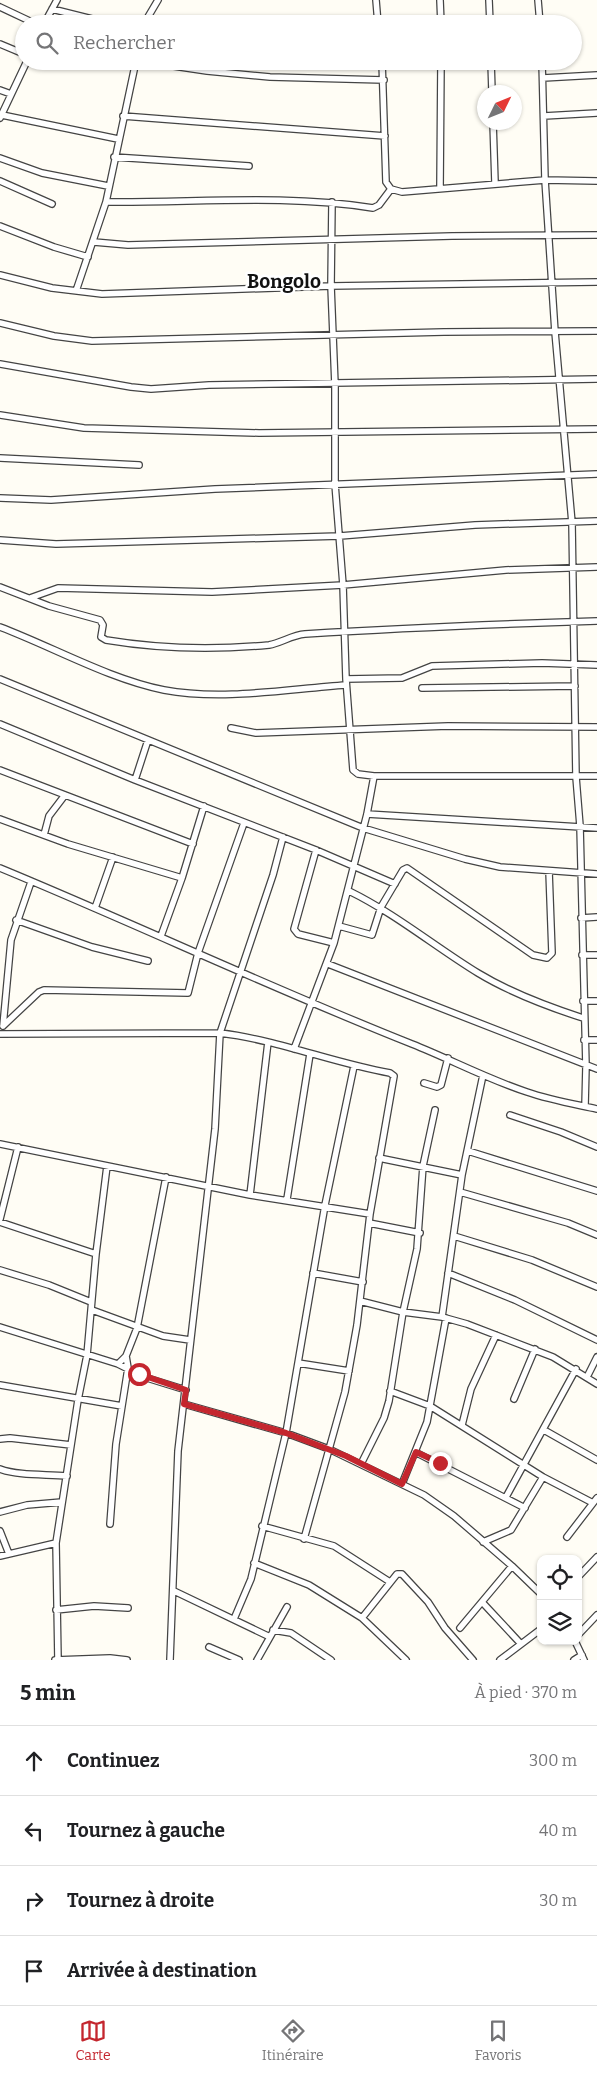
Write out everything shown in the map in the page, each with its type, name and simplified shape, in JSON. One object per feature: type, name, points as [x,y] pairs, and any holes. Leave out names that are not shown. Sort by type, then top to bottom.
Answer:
[{"type":"street","points":[[49,15],[57,0]]},
{"type":"street","points":[[149,15],[158,0]]},
{"type":"street","points":[[376,0],[377,15]]},
{"type":"street","points":[[440,0],[441,15]]},
{"type":"street","points":[[489,0],[490,15]]},
{"type":"street","points":[[538,0],[539,15]]},
{"type":"street","points":[[0,7],[17,15]]},
{"type":"street","points":[[52,9],[76,15]]},
{"type":"street","points":[[0,44],[15,50]]},
{"type":"street","points":[[23,70],[1,116],[118,139]]},
{"type":"street","points":[[76,291],[106,202],[122,116],[134,70]]},
{"type":"street","points":[[200,70],[270,77],[384,80]]},
{"type":"street","points":[[383,70],[386,182],[391,189],[402,192],[545,180],[597,180]]},
{"type":"street","points":[[440,188],[442,70]]},
{"type":"street","points":[[491,70],[492,85]]},
{"type":"street","points":[[543,70],[545,180],[555,332],[572,523],[572,622],[577,726],[576,777],[580,826],[583,1018],[586,1066],[585,1106]]},
{"type":"street","points":[[543,78],[597,75]]},
{"type":"street","points":[[0,90],[11,94]]},
{"type":"street","points":[[544,116],[597,113]]},
{"type":"street","points":[[122,116],[385,136]]},
{"type":"street","points":[[493,130],[495,184]]},
{"type":"street","points":[[114,157],[249,166]]},
{"type":"street","points":[[0,158],[42,173],[108,186]]},
{"type":"street","points":[[0,181],[52,204]]},
{"type":"street","points":[[106,202],[168,203],[268,200],[332,202],[373,208],[379,205],[391,189]]},
{"type":"street","points":[[332,202],[331,286],[335,385],[335,484],[346,633],[346,682],[354,770],[358,774],[374,776],[597,776]]},
{"type":"street","points":[[0,226],[54,248],[88,257]]},
{"type":"street","points":[[94,242],[128,245],[452,236],[549,237],[597,235]]},
{"type":"street","points":[[0,275],[32,285],[102,294],[331,286],[597,282]]},
{"type":"street","points":[[0,323],[54,336],[92,341],[444,332],[597,331]]},
{"type":"street","points":[[0,364],[55,375],[151,389],[209,385],[335,385],[597,379]]},
{"type":"street","points":[[0,415],[84,428],[258,433],[597,429]]},
{"type":"street","points":[[0,458],[139,464]]},
{"type":"street","points":[[0,498],[51,500],[335,484],[597,474]]},
{"type":"street","points":[[0,540],[56,544],[340,536],[475,525],[597,522]]},
{"type":"street","points":[[30,598],[58,588],[212,592],[343,585],[506,570],[597,567]]},
{"type":"street","points":[[0,587],[100,620],[103,623],[100,635],[103,639],[137,646],[175,648],[247,646],[271,644],[303,634],[502,623],[597,621]]},
{"type":"street","points":[[0,627],[112,674],[165,690],[203,695],[402,678],[432,666],[542,663],[597,665]]},
{"type":"street","points":[[0,679],[363,828],[465,859],[500,867],[597,874]]},
{"type":"street","points":[[422,688],[575,686]]},
{"type":"street","points":[[0,724],[135,780],[316,850],[395,884]]},
{"type":"street","points":[[231,728],[256,733],[448,726],[597,727]]},
{"type":"street","points":[[135,780],[148,740]]},
{"type":"street","points":[[0,770],[193,844]]},
{"type":"street","points":[[294,1049],[328,964],[355,868],[374,776]]},
{"type":"street","points":[[44,835],[49,816],[65,795]]},
{"type":"street","points":[[161,936],[182,878],[204,806]]},
{"type":"street","points":[[367,814],[597,828]]},
{"type":"street","points":[[0,819],[44,835],[182,878]]},
{"type":"street","points":[[3,1026],[35,995],[44,990],[188,993],[198,953],[244,823]]},
{"type":"street","points":[[170,1660],[178,1451],[186,1390],[206,1186],[214,1129],[220,1033],[273,875],[283,837]]},
{"type":"street","points":[[316,850],[294,930],[298,934],[334,943]]},
{"type":"street","points":[[95,908],[113,857]]},
{"type":"street","points":[[0,868],[161,936],[311,1004],[448,1058],[483,1075],[527,1092],[597,1109]]},
{"type":"street","points":[[339,926],[370,936],[374,932],[381,907],[403,870],[407,868],[533,955],[544,959],[549,957],[552,952],[549,871]]},
{"type":"street","points":[[31,882],[16,920],[8,954],[1,1034],[220,1033],[268,1042],[354,1066],[390,1073],[395,1078],[370,1214],[363,1282],[349,1371],[304,1539]]},
{"type":"street","points":[[349,891],[381,907],[478,973],[509,990],[551,1008],[583,1018]]},
{"type":"street","points":[[581,918],[597,917]]},
{"type":"street","points":[[16,920],[92,947],[148,961]]},
{"type":"street","points":[[582,955],[597,955]]},
{"type":"street","points":[[328,964],[597,1069]]},
{"type":"street","points":[[583,1001],[597,1001]]},
{"type":"street","points":[[584,1040],[597,1040]]},
{"type":"street","points":[[250,1195],[268,1042]]},
{"type":"street","points":[[287,1199],[310,1054]]},
{"type":"street","points":[[424,1083],[439,1086],[448,1058]]},
{"type":"street","points":[[234,1619],[251,1579],[262,1526],[286,1433],[325,1206],[354,1066]]},
{"type":"street","points":[[402,1484],[416,1452],[430,1406],[444,1317],[448,1273],[462,1175],[483,1075]]},
{"type":"street","points":[[361,1464],[384,1418],[390,1391],[400,1342],[403,1312],[420,1233],[424,1166],[435,1110]]},
{"type":"street","points":[[510,1114],[597,1147]]},
{"type":"street","points":[[0,1144],[250,1195],[287,1199],[370,1214]]},
{"type":"street","points":[[18,1148],[0,1220],[96,1254]]},
{"type":"street","points":[[468,1151],[597,1191]]},
{"type":"street","points":[[379,1158],[462,1175]]},
{"type":"street","points":[[107,1166],[91,1302],[88,1356],[78,1400],[56,1543],[57,1660],[110,1658],[127,1660]]},
{"type":"street","points":[[118,1364],[126,1356],[137,1328],[166,1177]]},
{"type":"street","points":[[460,1192],[568,1223],[597,1235]]},
{"type":"street","points":[[369,1223],[420,1233]]},
{"type":"street","points":[[454,1236],[524,1258],[597,1287]]},
{"type":"street","points":[[0,1270],[49,1285],[91,1302]]},
{"type":"street","points":[[313,1273],[363,1282]]},
{"type":"street","points":[[448,1273],[515,1300],[597,1340]]},
{"type":"street","points":[[360,1300],[403,1312],[444,1317],[496,1335],[576,1369],[597,1384]]},
{"type":"street","points":[[92,1310],[137,1328],[170,1338],[190,1340]]},
{"type":"street","points":[[0,1327],[118,1364],[144,1377],[186,1390]]},
{"type":"street","points":[[462,1425],[471,1390],[496,1335]]},
{"type":"street","points":[[514,1399],[535,1350]]},
{"type":"street","points":[[110,1524],[116,1444],[128,1368],[126,1356]]},
{"type":"street","points":[[587,1377],[596,1360]]},
{"type":"street","points":[[298,1363],[349,1371]]},
{"type":"street","points":[[506,1497],[576,1369]]},
{"type":"street","points":[[0,1385],[78,1400],[122,1406]]},
{"type":"street","points":[[390,1391],[430,1406],[543,1477],[595,1501],[567,1537]]},
{"type":"street","points":[[184,1404],[286,1433],[329,1449],[402,1484],[439,1505],[512,1566],[537,1590]]},
{"type":"street","points":[[544,1430],[597,1460]]},
{"type":"street","points":[[0,1439],[10,1438],[71,1445]]},
{"type":"street","points":[[416,1452],[524,1508]]},
{"type":"street","points":[[0,1469],[14,1474],[31,1472],[67,1476]]},
{"type":"street","points":[[483,1542],[508,1532],[543,1477]]},
{"type":"street","points":[[0,1512],[27,1505],[62,1502]]},
{"type":"street","points":[[262,1526],[334,1546],[390,1582]]},
{"type":"street","points":[[0,1531],[9,1554]]},
{"type":"street","points":[[0,1556],[56,1543]]},
{"type":"street","points":[[582,1573],[597,1557]]},
{"type":"street","points":[[254,1563],[309,1586],[362,1618],[406,1660]]},
{"type":"street","points":[[460,1628],[512,1566]]},
{"type":"street","points":[[362,1618],[397,1574],[403,1575],[428,1602],[442,1623],[473,1660]]},
{"type":"street","points":[[174,1591],[270,1637]]},
{"type":"street","points":[[482,1602],[521,1644]]},
{"type":"street","points":[[56,1610],[94,1606],[128,1608]]},
{"type":"street","points":[[257,1660],[287,1607]]},
{"type":"street","points":[[582,1631],[597,1615]]},
{"type":"street","points":[[274,1630],[291,1633],[331,1660]]},
{"type":"street","points":[[500,1660],[537,1632]]},
{"type":"street","points":[[574,1660],[583,1658],[577,1645]]},
{"type":"street","points":[[208,1647],[239,1660]]},
{"type":"district","name":"Bongolo","points":[[284,281]]},
{"type":"route","points":[[139,1374],[186,1390],[184,1404],[286,1433],[346,1456],[402,1484],[416,1452],[440,1463]]}]
